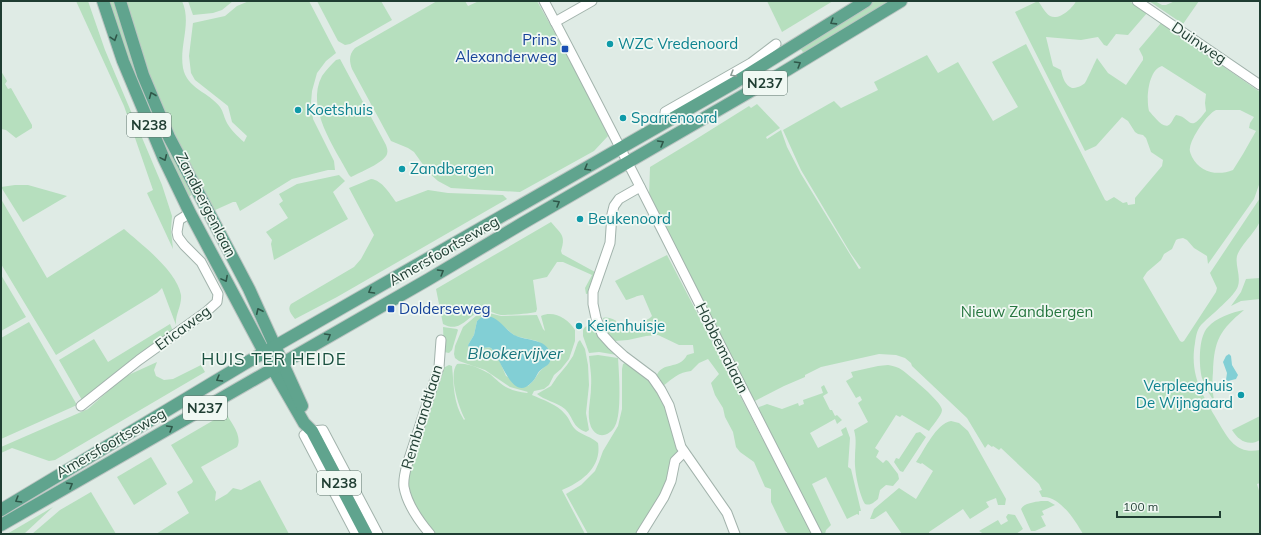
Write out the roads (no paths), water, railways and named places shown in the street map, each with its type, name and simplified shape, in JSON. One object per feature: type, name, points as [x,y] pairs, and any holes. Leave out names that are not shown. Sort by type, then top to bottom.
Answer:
[{"type":"main road","name":"Zandbergenlaan","points":[[103,1],[123,62],[164,159],[190,213],[270,349]]},
{"type":"main road","name":"Zandbergenlaan","points":[[120,1],[143,75],[168,137],[249,289],[270,349]]},
{"type":"main road","name":"Amersfoortseweg","points":[[1,510],[270,349],[776,58],[866,1]]},
{"type":"main road","name":"Amersfoortseweg","points":[[1,524],[429,279],[782,73],[901,1]]},
{"type":"main road","points":[[190,213],[204,206]]},
{"type":"main road","name":"N238","points":[[270,349],[304,423],[312,431],[366,534]]},
{"type":"street","points":[[544,1],[621,148]]},
{"type":"street","points":[[555,22],[592,1]]},
{"type":"street","name":"Duinweg","points":[[1137,1],[1260,85]]},
{"type":"street","points":[[665,123],[665,112],[751,63],[776,44]]},
{"type":"street","name":"Hobbemalaan","points":[[621,148],[817,534]]},
{"type":"street","points":[[640,187],[619,199],[614,206],[610,243],[593,292],[593,304],[596,318],[602,334],[624,356],[652,377],[661,390],[669,405],[679,442],[684,452],[727,513],[735,534]]},
{"type":"street","name":"Ericaweg","points":[[81,406],[144,356],[206,312],[217,302],[218,294],[201,262],[178,237],[177,232],[179,220],[190,213]]},
{"type":"street","name":"Rembrandtlaan","points":[[430,534],[423,526],[407,497],[404,486],[404,475],[439,368],[441,340]]},
{"type":"street","points":[[356,534],[304,435],[312,431],[323,430],[378,534]]},
{"type":"street","points":[[641,534],[664,497],[671,481],[675,461],[684,452]]},
{"type":"water","name":"Blookervijver","points":[[483,316],[492,317],[514,335],[544,344],[548,348],[550,362],[539,371],[532,382],[524,388],[518,387],[512,383],[491,348],[469,348],[468,345],[474,335],[477,321]]},
{"type":"water","points":[[1229,354],[1231,356],[1232,365],[1238,375],[1236,379],[1228,381],[1226,380],[1227,373],[1223,362]]},
{"type":"place","name":"WZC Vredenoord","points":[[610,44]]},
{"type":"place","name":"Prins Alexanderweg","points":[[565,49]]},
{"type":"place","name":"Koetshuis","points":[[298,110]]},
{"type":"place","name":"Sparrenoord","points":[[623,118]]},
{"type":"place","name":"Zandbergen","points":[[402,169]]},
{"type":"place","name":"Beukenoord","points":[[580,219]]},
{"type":"place","name":"Dolderseweg","points":[[391,309]]},
{"type":"place","name":"Keienhuisje","points":[[579,326]]},
{"type":"place","name":"Verpleeghuis De Wijngaard","points":[[1241,395]]},
{"type":"district","name":"HUIS TER HEIDE","points":[[274,359]]},
{"type":"park label","name":"Nieuw Zandbergen","points":[[1027,312]]}]
